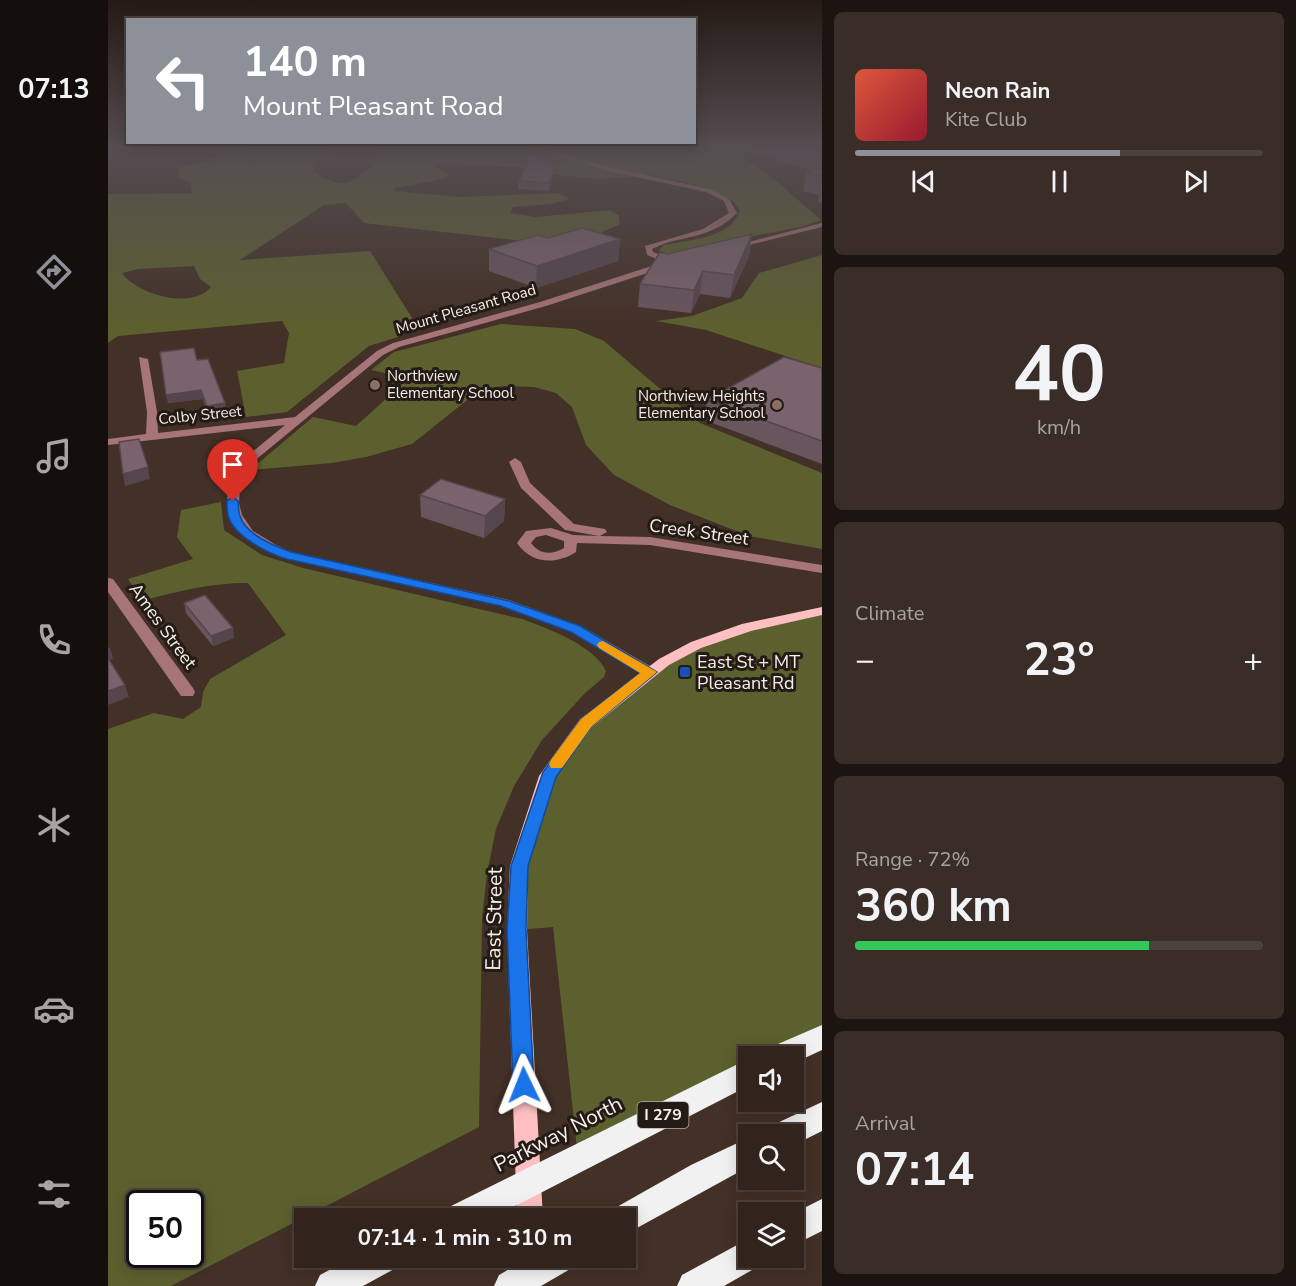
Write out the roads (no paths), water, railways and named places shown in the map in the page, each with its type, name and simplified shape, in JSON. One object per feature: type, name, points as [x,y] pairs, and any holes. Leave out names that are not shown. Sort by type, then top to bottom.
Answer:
[{"type":"highway","points":[[803,1046],[822,1037]]},
{"type":"highway","name":"Parkway North","points":[[480,1208],[738,1077]]},
{"type":"highway","points":[[804,1125],[822,1116]]},
{"type":"highway","points":[[636,1214],[701,1175],[738,1157]]},
{"type":"highway","points":[[804,1224],[822,1214]]},
{"type":"highway","points":[[702,1283],[738,1261]]},
{"type":"highway","points":[[331,1286],[365,1268]]},
{"type":"highway","points":[[510,1286],[542,1268]]},
{"type":"main road","name":"East Street","points":[[530,1208],[517,930],[519,866],[548,776],[586,723],[664,662],[696,645],[747,627],[822,611]]},
{"type":"main road","points":[[532,1268],[533,1286]]},
{"type":"street","name":"Mount Pleasant Road","points":[[650,672],[576,629],[504,603],[287,555],[265,546],[246,532],[234,517],[235,471],[380,353],[396,345],[543,304],[675,261],[650,253],[648,248],[709,231],[733,213],[731,209]]},
{"type":"street","points":[[721,247],[822,225]]},
{"type":"street","points":[[143,359],[152,412],[152,436]]},
{"type":"street","name":"Colby Street","points":[[108,442],[296,420]]},
{"type":"street","points":[[515,462],[525,485],[570,527],[650,542]]},
{"type":"street","name":"Creek Street","points":[[570,539],[650,542],[822,569]]},
{"type":"street","name":"Ames Street","points":[[108,582],[187,692]]},
{"type":"place","name":"Northview Elementary School","points":[[375,385]]},
{"type":"place","name":"Northview Heights Elementary School","points":[[777,405]]},
{"type":"place","name":"East St + MT Pleasant Rd","points":[[685,672]]}]
